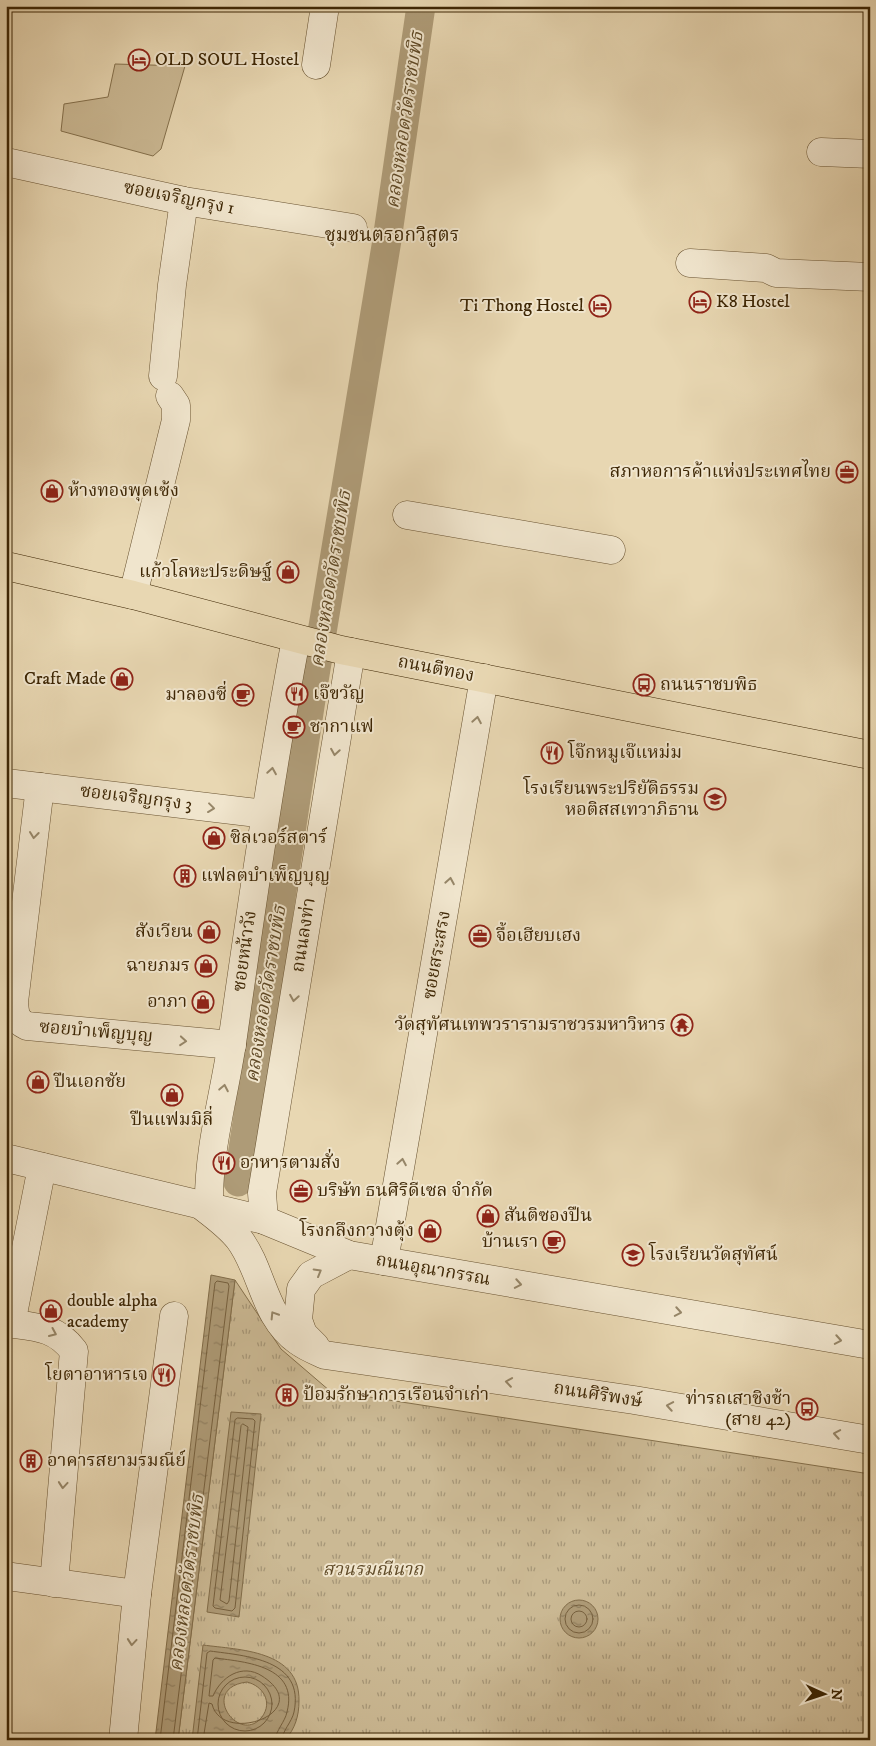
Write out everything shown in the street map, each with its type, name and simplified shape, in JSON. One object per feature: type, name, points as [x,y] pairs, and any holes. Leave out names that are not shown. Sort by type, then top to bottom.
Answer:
[{"type":"main road","name":"ถนนตีทอง","points":[[6,566],[133,595],[346,651],[870,755]]},
{"type":"street","points":[[316,64],[325,6]]},
{"type":"street","points":[[821,152],[870,154]]},
{"type":"street","name":"ซอยเจริญกรุง 1","points":[[6,162],[184,201],[353,228]]},
{"type":"street","points":[[133,595],[176,420],[176,406],[166,386],[184,201]]},
{"type":"street","points":[[690,263],[766,268],[776,273],[870,277]]},
{"type":"street","points":[[407,515],[611,550]]},
{"type":"street","name":"ซอยหน้าวัง","points":[[203,1204],[232,1045],[265,814],[302,640]]},
{"type":"street","name":"ถนนลงท่า","points":[[264,1220],[264,1184],[346,651]]},
{"type":"street","name":"ซอยสระสรง","points":[[384,1261],[484,678]]},
{"type":"street","name":"ซอยเจริญกรุง 3","points":[[6,783],[265,814]]},
{"type":"street","name":"ซอยบำเพ็ญบุญ","points":[[40,787],[14,1002],[15,1015],[20,1022],[27,1026],[232,1045]]},
{"type":"street","name":"ถนนอุณากรรณ","points":[[6,1158],[264,1220],[349,1256],[870,1345]]},
{"type":"street","points":[[42,1166],[9,1323],[54,1331],[66,1340],[74,1351],[54,1583]]},
{"type":"street","name":"ถนนศิริพงษ์","points":[[203,1204],[239,1240],[272,1312],[283,1327],[298,1341],[325,1356],[626,1399],[870,1440]]},
{"type":"street","points":[[325,1356],[303,1334],[298,1320],[301,1289],[311,1275],[349,1256]]},
{"type":"street","points":[[123,1740],[137,1594],[174,1316]]},
{"type":"street","points":[[6,1576],[137,1594]]},
{"type":"green space","points":[[115,64],[185,66],[161,149],[153,156],[61,131],[64,104],[108,97]]},
{"type":"green space","name":"สวนรมณีนาถ","points":[[235,1280],[281,1349],[330,1391],[870,1474],[870,1740],[178,1740]]},
{"type":"water","points":[[211,1275],[235,1280],[178,1740],[155,1740]]},
{"type":"water","points":[[231,1412],[261,1414],[239,1617],[207,1612]]},
{"type":"water","points":[[579,1600],[593,1605],[598,1619],[593,1633],[579,1638],[565,1633],[560,1619],[565,1605]]},
{"type":"water","points":[[203,1645],[250,1651],[279,1662],[290,1671],[297,1684],[299,1707],[294,1727],[285,1740],[192,1740]],"holes":[[[247,1682],[253,1684],[265,1695],[267,1706],[262,1717],[253,1724],[243,1725],[234,1720],[228,1713],[224,1703],[225,1694],[233,1686]]]},
{"type":"waterway","name":"คลองหลอดวัดราชบพิธ","points":[[238,1182],[312,693],[387,240],[421,6]]},
{"type":"place","name":"OLD SOUL Hostel","points":[[139,60]]},
{"type":"place","name":"K8 Hostel","points":[[700,302]]},
{"type":"place","name":"Ti Thong Hostel","points":[[600,306]]},
{"type":"place","name":"สภาหอการค้าแห่งประเทศไทย","points":[[847,472]]},
{"type":"place","name":"ห้างทองพุดเซ้ง","points":[[52,491]]},
{"type":"place","name":"แก้วโลหะประดิษฐ์","points":[[288,572]]},
{"type":"place","name":"Craft Made","points":[[122,679]]},
{"type":"place","name":"ถนนราชบพิธ","points":[[644,685]]},
{"type":"place","name":"เจ๊ขวัญ","points":[[297,694]]},
{"type":"place","name":"มาลองซี่","points":[[243,695]]},
{"type":"place","name":"ชากาแฟ","points":[[294,727]]},
{"type":"place","name":"โจ๊กหมูเจ๊แหม่ม","points":[[552,753]]},
{"type":"place","name":"โรงเรียนพระปริยัติธรรม หอติสสเทวาภิธาน","points":[[715,799]]},
{"type":"place","name":"ซิลเวอร์สตาร์","points":[[214,838]]},
{"type":"place","name":"แฟลตบำเพ็ญบุญ","points":[[185,876]]},
{"type":"place","name":"สังเวียน","points":[[209,932]]},
{"type":"place","name":"จื้อเฮียบเฮง","points":[[480,936]]},
{"type":"place","name":"ฉายภมร","points":[[206,966]]},
{"type":"place","name":"อาภา","points":[[203,1002]]},
{"type":"place","name":"วัดสุทัศนเทพวรารามราชวรมหาวิหาร","points":[[682,1025]]},
{"type":"place","name":"ปืนเอกชัย","points":[[38,1082]]},
{"type":"place","name":"ปืนแฟมมิลี่","points":[[172,1095]]},
{"type":"place","name":"อาหารตามสั่ง","points":[[224,1163]]},
{"type":"place","name":"บริษัท ธนศิริดีเซล จำกัด","points":[[301,1191]]},
{"type":"place","name":"สันติซองปืน","points":[[488,1216]]},
{"type":"place","name":"โรงกลึงกวางตุ้ง","points":[[430,1231]]},
{"type":"place","name":"บ้านเรา","points":[[554,1242]]},
{"type":"place","name":"โรงเรียนวัดสุทัศน์","points":[[633,1255]]},
{"type":"place","name":"double alpha academy","points":[[51,1311]]},
{"type":"place","name":"โยตาอาหารเจ","points":[[164,1375]]},
{"type":"place","name":"ป้อมรักษาการเรือนจำเก่า","points":[[287,1395]]},
{"type":"place","name":"ท่ารถเสาชิงช้า (สาย 42)","points":[[807,1409]]},
{"type":"place","name":"อาคารสยามรมณีย์","points":[[31,1461]]},
{"type":"district","name":"ชุมชนตรอกวิสูตร","points":[[392,235]]}]
